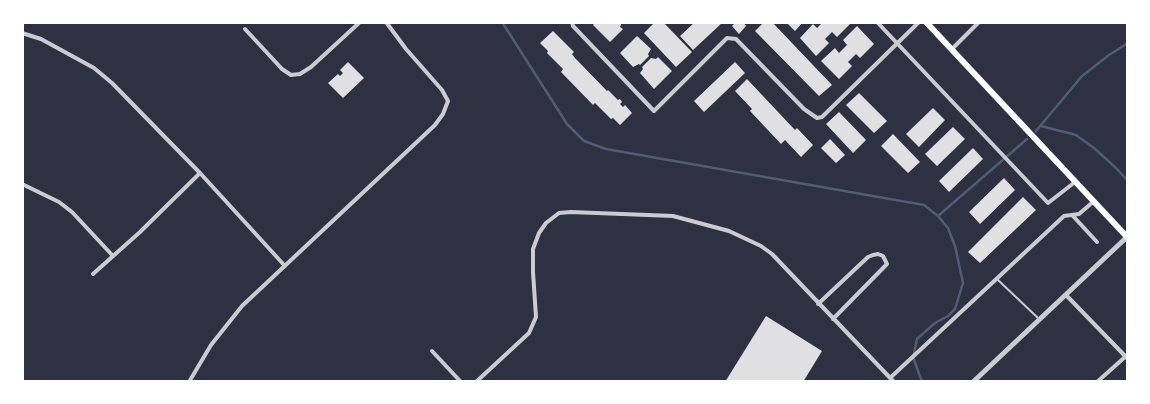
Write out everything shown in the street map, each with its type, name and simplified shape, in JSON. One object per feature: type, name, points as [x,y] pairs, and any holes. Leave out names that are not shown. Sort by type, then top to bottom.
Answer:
[{"type":"main road","points":[[926,22],[1127,237]]},
{"type":"street","points":[[245,29],[282,69],[291,75],[300,74],[310,67],[360,22]]},
{"type":"street","points":[[189,382],[225,326],[242,306],[435,125],[446,107],[448,101],[442,90],[406,50],[386,22]]},
{"type":"street","points":[[572,22],[573,26],[654,111],[727,38],[736,39],[804,109],[817,118],[822,117],[919,22]]},
{"type":"street","points":[[877,22],[1048,202],[1074,182]]},
{"type":"street","points":[[952,49],[979,22]]},
{"type":"street","points":[[22,33],[41,39],[94,68],[112,83],[200,173],[285,266]]},
{"type":"street","points":[[93,274],[200,173]]},
{"type":"street","points":[[22,184],[59,202],[72,212],[113,256]]},
{"type":"street","points":[[890,378],[1064,216],[1079,214],[1093,202]]},
{"type":"street","points":[[476,382],[529,333],[536,312],[532,272],[533,249],[539,232],[546,223],[559,213],[673,216],[729,231],[761,246],[772,254],[894,382]]},
{"type":"street","points":[[1073,216],[1097,242]]},
{"type":"street","points":[[973,382],[1127,237]]},
{"type":"street","points":[[818,304],[873,254],[883,256],[887,264],[833,319]]},
{"type":"street","points":[[1066,295],[1126,358],[1097,382]]},
{"type":"street","points":[[432,351],[461,382]]},
{"type":"lane","points":[[997,278],[1040,319]]},
{"type":"building","points":[[595,22],[622,22],[620,27],[623,29],[610,42],[593,25]]},
{"type":"building","points":[[655,22],[663,22],[692,52],[676,67],[644,33]]},
{"type":"building","points":[[695,22],[723,22],[693,50],[680,36]]},
{"type":"building","points":[[736,22],[743,22],[746,26],[739,34],[732,26]]},
{"type":"building","points":[[764,22],[772,22],[832,85],[819,96],[755,31]]},
{"type":"building","points":[[786,22],[803,22],[795,31]]},
{"type":"building","points":[[823,22],[852,22],[837,37],[832,32],[825,39],[829,43],[816,56],[800,38],[813,24],[817,28]]},
{"type":"building","points":[[857,26],[874,44],[860,58],[856,54],[848,62],[852,66],[839,79],[821,61],[835,48],[839,53],[847,45],[843,40]]},
{"type":"building","points":[[553,31],[574,52],[572,54],[575,58],[607,91],[618,100],[620,99],[622,102],[620,104],[623,107],[625,105],[632,113],[620,125],[595,103],[593,105],[561,72],[563,69],[547,53],[548,51],[540,43]]},
{"type":"building","points":[[637,36],[651,49],[648,54],[649,56],[640,65],[633,67],[620,53]]},
{"type":"building","points":[[658,57],[672,71],[654,89],[640,73],[643,69],[642,67],[651,58],[656,59]]},
{"type":"building","points":[[348,62],[364,78],[343,98],[328,83],[338,74],[340,76],[343,73],[340,70]]},
{"type":"building","points":[[735,62],[745,73],[704,112],[694,101]]},
{"type":"building","points":[[747,79],[795,130],[797,128],[813,145],[801,157],[785,140],[781,144],[750,111],[752,109],[735,91]]},
{"type":"building","points":[[859,93],[887,121],[874,133],[846,105]]},
{"type":"building","points":[[933,108],[945,120],[919,147],[906,134]]},
{"type":"building","points":[[839,112],[866,140],[853,153],[826,124]]},
{"type":"building","points":[[953,127],[965,139],[937,166],[925,154]]},
{"type":"building","points":[[893,134],[920,162],[908,173],[881,146]]},
{"type":"building","points":[[830,139],[845,155],[836,163],[821,148]]},
{"type":"building","points":[[973,148],[983,159],[949,192],[939,181]]},
{"type":"building","points":[[1004,178],[1015,190],[980,224],[969,212]]},
{"type":"building","points":[[1023,197],[1036,210],[980,263],[968,252]]},
{"type":"building","points":[[766,316],[822,351],[803,382],[725,382]]},
{"type":"waterway","points":[[502,22],[567,124],[584,141],[606,149],[924,205],[938,216],[948,228],[955,246],[963,283],[955,309],[917,339],[913,357],[922,382]]},
{"type":"waterway","points":[[1036,131],[1082,76],[1128,43]]},
{"type":"waterway","points":[[1041,126],[1076,135],[1094,148],[1128,181]]},
{"type":"waterway","points":[[938,216],[1027,139]]}]
